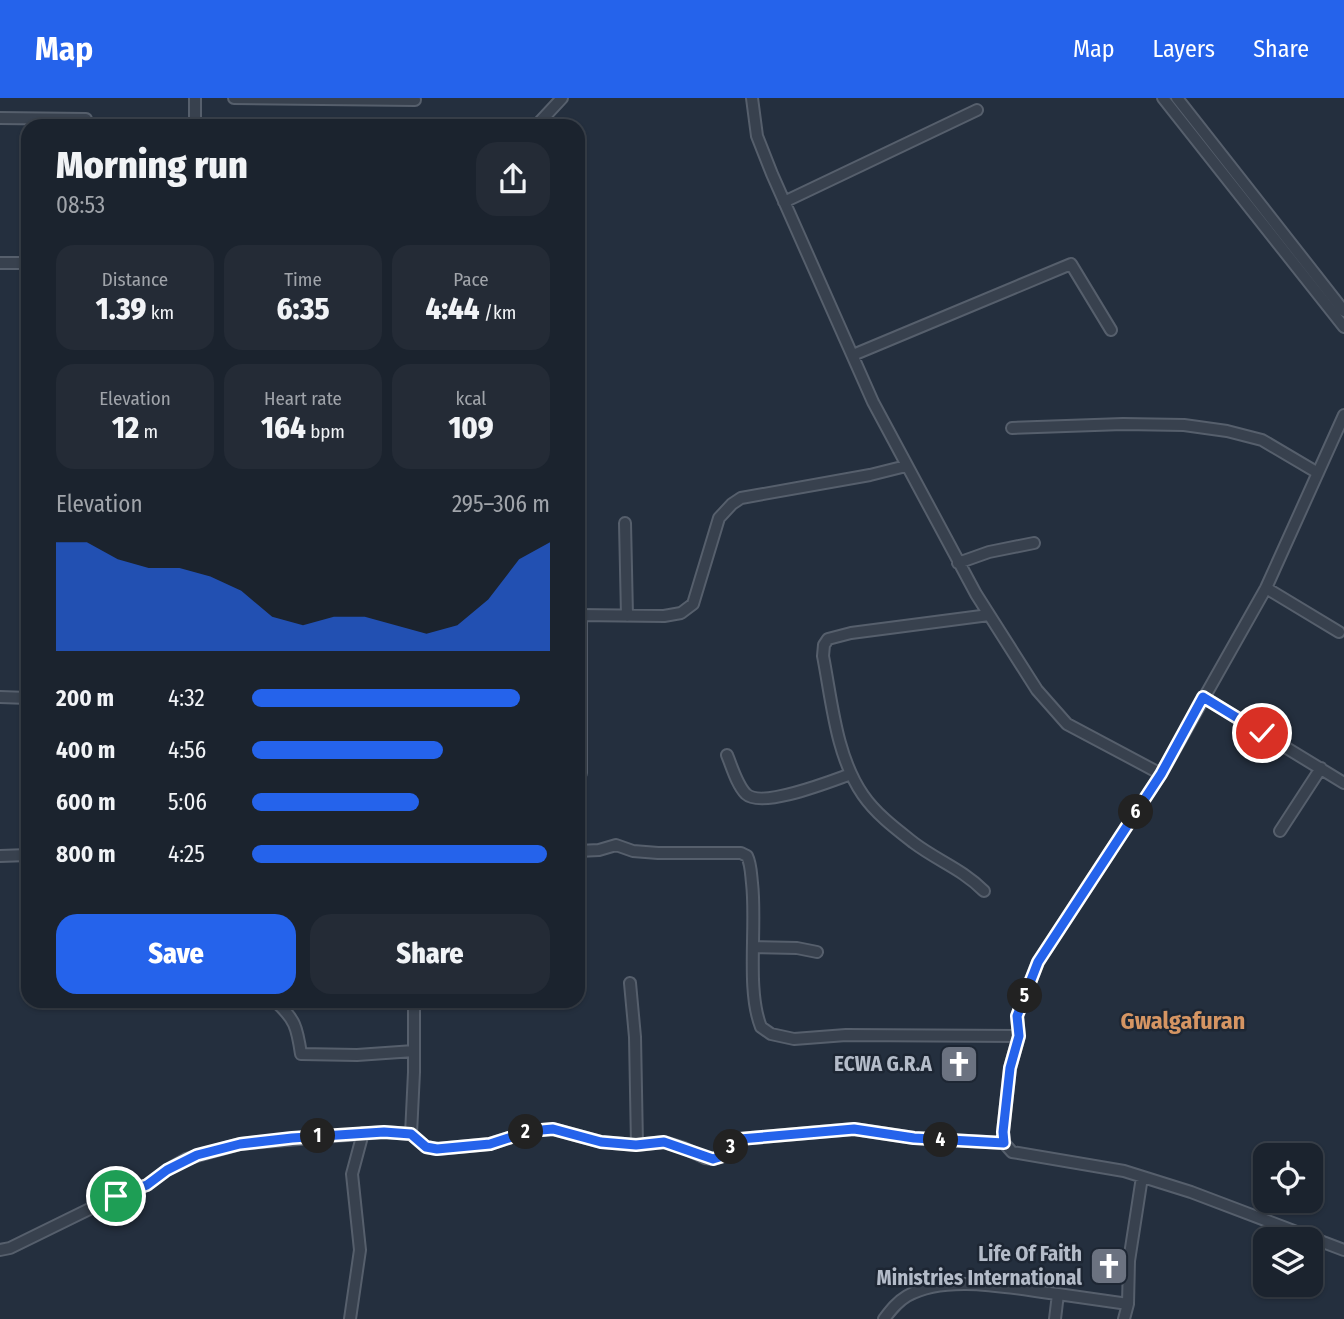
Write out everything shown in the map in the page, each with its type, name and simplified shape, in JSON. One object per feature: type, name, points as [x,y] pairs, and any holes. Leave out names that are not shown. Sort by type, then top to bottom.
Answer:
[{"type":"street","points":[[194,98],[195,119]]},
{"type":"street","points":[[234,98],[415,100]]},
{"type":"street","points":[[542,119],[562,98]]},
{"type":"street","points":[[752,98],[757,136],[873,402],[989,615],[1037,690],[1067,724],[1161,774]]},
{"type":"street","points":[[1163,98],[1344,327]]},
{"type":"street","points":[[1177,98],[1344,311]]},
{"type":"street","points":[[784,202],[977,110]]},
{"type":"street","points":[[0,118],[86,119]]},
{"type":"street","points":[[0,263],[21,263]]},
{"type":"street","points":[[853,355],[1071,264],[1111,330]]},
{"type":"street","points":[[1344,415],[1266,588],[1161,774],[1038,962],[1017,1016],[1019,1036],[1010,1068],[1003,1132],[1004,1143],[1012,1152],[1124,1171],[1191,1192],[1344,1250]]},
{"type":"street","points":[[1012,428],[1123,424],[1184,425],[1227,431],[1262,440],[1318,473]]},
{"type":"street","points":[[585,615],[676,615],[693,604],[719,518],[741,498],[906,466]]},
{"type":"street","points":[[625,523],[627,616]]},
{"type":"street","points":[[958,562],[989,552],[1034,543]]},
{"type":"street","points":[[1266,588],[1339,632]]},
{"type":"street","points":[[984,891],[970,877],[924,850],[894,828],[864,797],[851,774],[837,727],[823,656],[824,645],[828,639],[851,633],[989,615]]},
{"type":"street","points":[[0,697],[21,698]]},
{"type":"street","points":[[1203,697],[1344,783]]},
{"type":"street","points":[[727,755],[743,788],[755,798],[782,796],[851,774]]},
{"type":"street","points":[[1279,831],[1321,768]]},
{"type":"street","points":[[585,851],[616,845],[634,851],[658,853],[745,854],[750,859],[755,906],[753,947],[757,1019],[761,1027],[771,1034],[794,1039],[846,1035],[1019,1036]]},
{"type":"street","points":[[0,856],[21,855]]},
{"type":"street","points":[[753,947],[797,948],[817,952]]},
{"type":"street","points":[[630,983],[635,1037],[636,1145]]},
{"type":"street","points":[[282,1008],[298,1029],[300,1054],[357,1055],[414,1051]]},
{"type":"street","points":[[411,1134],[414,1008]]},
{"type":"street","points":[[0,1250],[10,1248],[116,1196],[147,1185],[167,1170],[197,1155],[240,1144],[363,1133],[411,1134],[426,1147],[437,1149],[490,1144],[542,1129],[565,1131],[601,1142],[636,1145],[664,1142],[713,1159],[723,1156],[740,1139],[854,1129],[914,1138],[1004,1143]]},
{"type":"street","points":[[350,1319],[360,1250],[352,1174],[363,1133]]},
{"type":"street","points":[[1124,1319],[1128,1304],[1129,1261],[1142,1177]]},
{"type":"street","points":[[884,1319],[895,1304],[920,1290],[968,1284],[1128,1304]]},
{"type":"street","points":[[1055,1319],[1058,1294]]},
{"type":"place","name":"ECWA G.R.A","points":[[959,1064]]},
{"type":"place","name":"Life Of Faith Ministries International","points":[[1109,1266]]},
{"type":"district","name":"Gwalgafuran","points":[[1183,1021]]},
{"type":"route","points":[[116,1196],[147,1185],[167,1170],[197,1155],[240,1144],[363,1133],[411,1134],[426,1147],[437,1149],[490,1144],[530,1131],[553,1129],[601,1142],[636,1145],[664,1142],[713,1159],[723,1156],[740,1139],[854,1129],[914,1138],[1004,1143],[1010,1068],[1019,1036],[1017,1016],[1038,962],[1161,774],[1203,697],[1262,733]]}]
